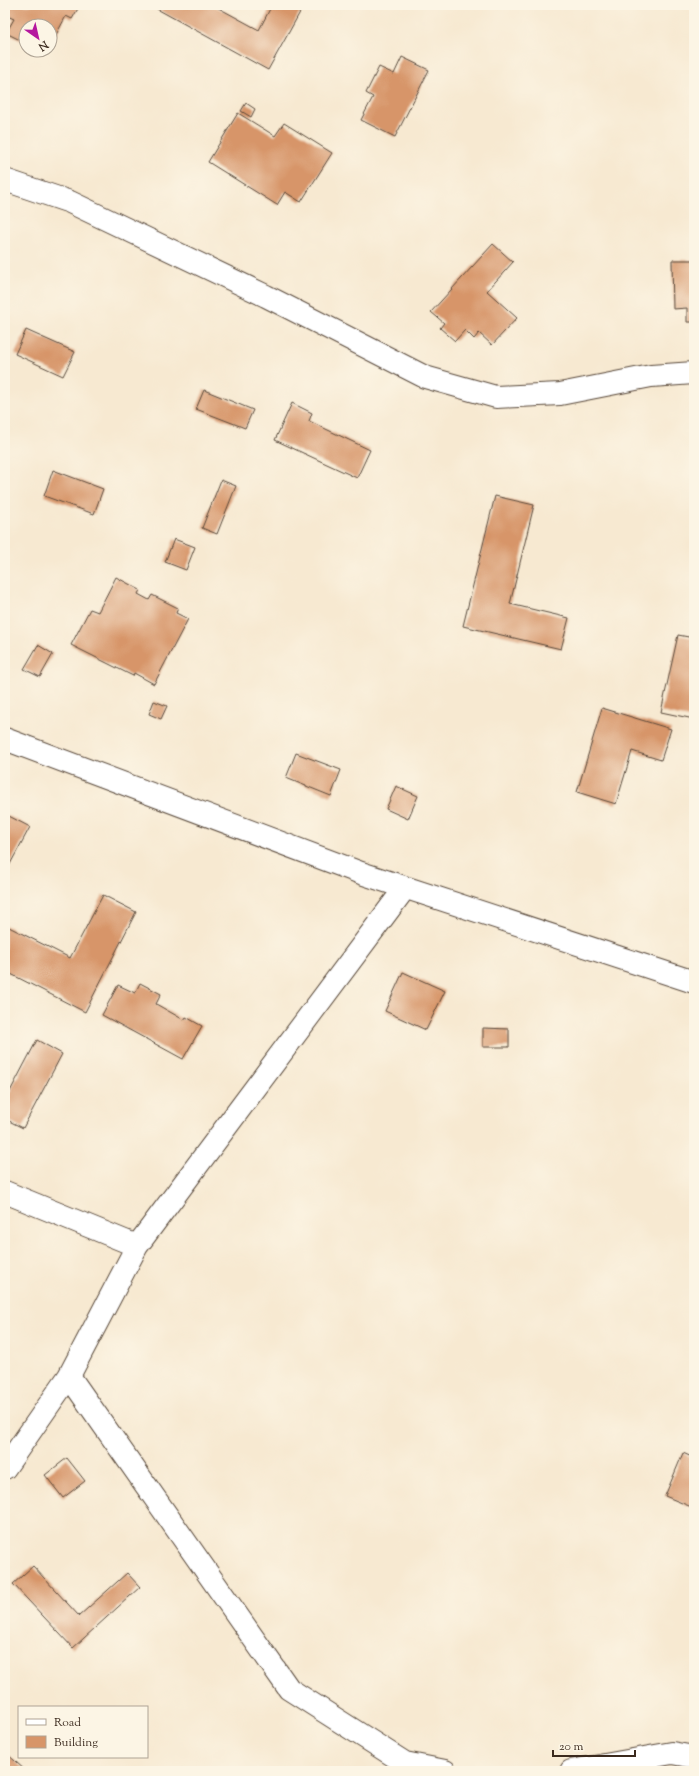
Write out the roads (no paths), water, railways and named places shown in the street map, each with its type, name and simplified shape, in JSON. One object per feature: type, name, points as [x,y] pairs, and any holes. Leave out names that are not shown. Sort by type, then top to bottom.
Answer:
[{"type":"street","points":[[5,180],[70,202],[266,296],[425,377],[496,397],[560,394],[651,376],[694,373]]},
{"type":"street","points":[[5,739],[361,873],[694,982]]},
{"type":"street","points":[[5,1468],[69,1376],[137,1246],[405,888]]},
{"type":"street","points":[[5,1192],[137,1246]]},
{"type":"street","points":[[69,1376],[288,1688],[405,1763],[445,1771]]},
{"type":"street","points":[[571,1771],[672,1753],[694,1757]]}]
